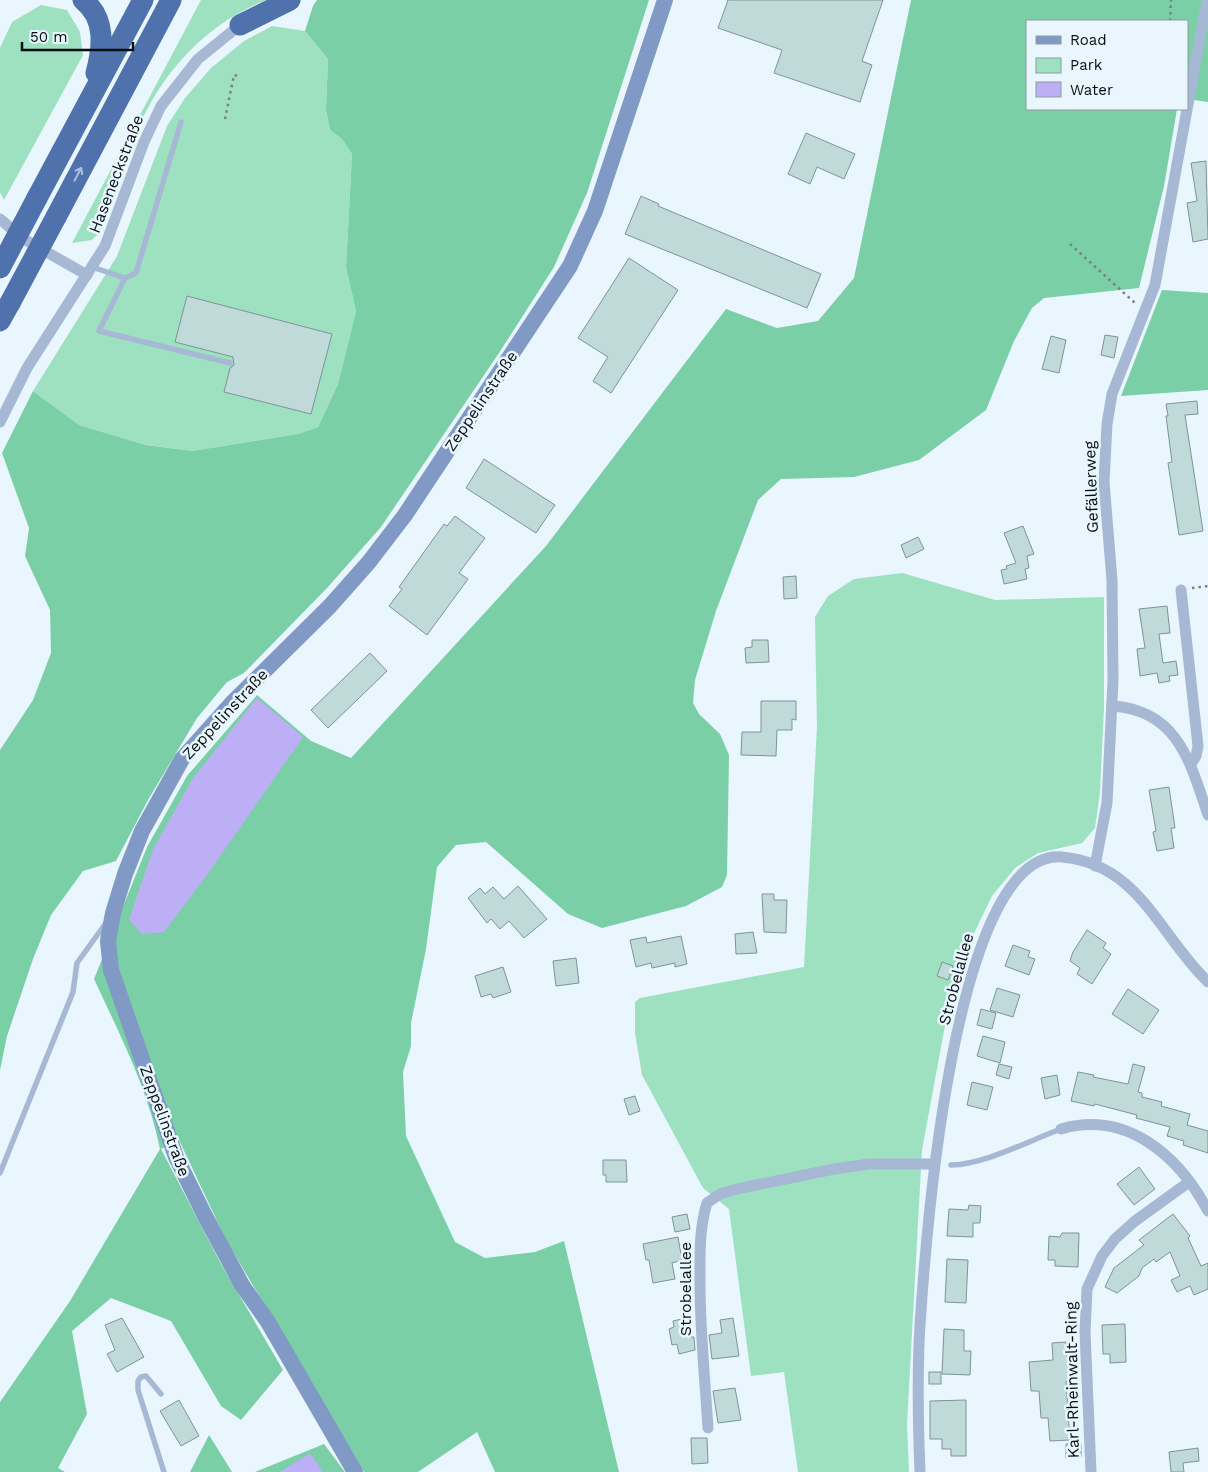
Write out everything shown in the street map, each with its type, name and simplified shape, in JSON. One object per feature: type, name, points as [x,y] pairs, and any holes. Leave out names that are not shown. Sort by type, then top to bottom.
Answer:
[{"type":"highway","points":[[83,0],[89,5],[99,22],[102,34],[99,63],[86,107]]},
{"type":"highway","points":[[0,268],[143,0]]},
{"type":"highway","points":[[0,321],[171,0]]},
{"type":"highway","points":[[240,25],[290,0]]},
{"type":"street","name":"Zeppelinstraße","points":[[354,1472],[268,1322],[242,1285],[204,1216],[176,1156],[111,970],[108,940],[113,913],[125,874],[142,831],[182,759],[231,704],[330,606],[369,562],[405,514],[570,266],[595,211],[665,0]]},
{"type":"street","name":"Gefällerweg","points":[[1188,103],[1206,0]]},
{"type":"street","name":"Haseneckstraße","points":[[0,422],[27,368],[90,271],[113,228],[144,142],[161,106],[198,59],[240,25]]},
{"type":"street","name":"Gefällerweg","points":[[1095,866],[1107,803],[1112,706],[1113,619],[1104,482],[1104,442],[1112,394],[1145,316],[1155,285],[1187,110]]},
{"type":"street","points":[[0,218],[22,238],[90,271]]},
{"type":"street","points":[[1181,590],[1198,746],[1196,756],[1191,764]]},
{"type":"street","points":[[1112,706],[1141,710],[1153,716],[1175,739],[1191,764],[1208,815]]},
{"type":"street","name":"Strobelallee","points":[[920,1472],[918,1418],[920,1326],[934,1164],[943,1108],[966,996],[988,925],[1015,884],[1030,869],[1046,860],[1060,857],[1095,866],[1131,888],[1150,908],[1180,950],[1208,982]]},
{"type":"street","points":[[1061,1128],[1095,1123],[1135,1134],[1162,1152],[1189,1182],[1208,1211]]},
{"type":"street","name":"Strobelallee","points":[[708,1428],[700,1323],[701,1224],[707,1203],[720,1194],[737,1189],[834,1169],[869,1164],[934,1164]]},
{"type":"street","name":"Karl-Rheinwalt-Ring","points":[[1091,1472],[1085,1332],[1085,1308],[1090,1281],[1102,1256],[1115,1239],[1135,1221],[1189,1182]]},
{"type":"lane","points":[[90,271],[124,278],[136,274],[181,122]]},
{"type":"lane","points":[[124,278],[99,331],[230,363]]},
{"type":"lane","points":[[0,1174],[73,992],[77,963],[113,913]]},
{"type":"lane","points":[[951,1165],[963,1165],[985,1158],[1061,1128]]},
{"type":"lane","points":[[161,1394],[146,1376],[141,1377],[138,1381],[138,1390],[164,1472]]},
{"type":"path","points":[[1170,20],[1171,0]]},
{"type":"path","points":[[225,120],[234,75],[238,76]]},
{"type":"path","points":[[1070,244],[1130,297],[1145,316]]},
{"type":"green space","points":[[201,0],[266,0],[225,22],[206,36],[189,51],[174,69],[148,108],[138,129],[100,232],[92,240],[72,243]]},
{"type":"green space","points":[[317,0],[649,0],[587,193],[554,267],[499,353],[381,527],[327,588],[244,673],[227,682],[197,718],[148,800],[116,861],[83,871],[51,915],[33,959],[7,1036],[0,1070],[0,750],[33,700],[51,653],[50,610],[25,556],[29,528],[2,453],[33,391],[79,425],[146,445],[192,451],[298,434],[318,427],[338,384],[356,311],[346,268],[352,154],[342,139],[330,130],[326,110],[328,59],[305,31],[313,6]]},
{"type":"green space","points":[[911,0],[1208,0],[1208,102],[1188,99],[1188,20],[1026,20],[1026,110],[1177,110],[1164,186],[1139,288],[1044,298],[1032,308],[1014,341],[986,410],[919,460],[854,477],[781,479],[758,500],[716,611],[695,680],[693,703],[699,714],[720,734],[729,755],[727,875],[722,887],[686,906],[602,928],[568,914],[486,842],[456,845],[437,867],[426,949],[411,1023],[411,1046],[403,1072],[406,1136],[455,1242],[485,1258],[535,1252],[564,1241],[619,1472],[495,1472],[477,1432],[418,1472],[364,1472],[226,1240],[179,1140],[161,1149],[221,1264],[283,1370],[241,1420],[221,1406],[171,1321],[111,1298],[72,1331],[87,1414],[58,1468],[65,1472],[0,1472],[0,1402],[70,1301],[160,1149],[141,1084],[94,979],[147,847],[187,776],[257,695],[311,741],[351,758],[546,546],[726,309],[777,328],[818,321],[854,278]]},
{"type":"green space","points":[[41,5],[67,10],[80,32],[83,55],[4,200],[0,192],[0,48],[12,22]]},
{"type":"green space","points":[[272,26],[305,31],[328,59],[326,110],[330,130],[342,139],[352,154],[346,268],[356,311],[338,384],[318,427],[298,434],[192,451],[146,445],[79,425],[33,391],[117,256],[167,126],[185,98],[211,68],[244,41]]},
{"type":"green space","points":[[1162,290],[1208,293],[1208,390],[1121,396]]},
{"type":"green space","points":[[902,573],[995,600],[1104,597],[1104,708],[1100,792],[1095,828],[1082,843],[1038,853],[1015,868],[992,896],[964,954],[949,1004],[922,1150],[907,1424],[909,1472],[798,1472],[784,1372],[751,1376],[729,1209],[703,1188],[642,1075],[635,1033],[635,1002],[640,998],[804,967],[817,727],[815,617],[828,596],[854,579]]},
{"type":"green space","points":[[209,1435],[232,1472],[190,1472]]},
{"type":"green space","points":[[324,1444],[345,1472],[255,1472]]},
{"type":"water","points":[[257,698],[303,737],[207,875],[164,932],[142,934],[129,920],[153,849],[193,778]]},
{"type":"water","points":[[310,1453],[323,1472],[280,1472]]},
{"type":"building","points":[[728,0],[883,0],[862,61],[872,65],[860,102],[774,73],[782,50],[718,28]]},
{"type":"building","points":[[806,133],[855,154],[844,179],[817,167],[810,184],[788,174]]},
{"type":"building","points":[[1206,161],[1208,239],[1193,242],[1187,203],[1197,201],[1191,163]]},
{"type":"building","points":[[641,196],[659,204],[658,206],[821,274],[807,308],[625,234]]},
{"type":"building","points":[[629,258],[678,290],[611,393],[593,381],[608,357],[578,338]]},
{"type":"building","points":[[187,296],[332,334],[311,414],[224,392],[230,368],[234,365],[233,357],[175,342]]},
{"type":"building","points":[[1105,335],[1118,337],[1114,358],[1101,355]]},
{"type":"building","points":[[1051,336],[1066,340],[1059,373],[1042,369]]},
{"type":"building","points":[[1197,401],[1198,414],[1185,415],[1203,531],[1179,535],[1168,463],[1172,462],[1166,404]]},
{"type":"building","points":[[484,459],[555,505],[536,533],[466,488]]},
{"type":"building","points":[[455,516],[485,538],[459,573],[468,579],[427,635],[389,606],[402,589],[399,587],[444,524],[447,526]]},
{"type":"building","points":[[1023,526],[1034,554],[1027,556],[1029,568],[1025,569],[1027,579],[1004,584],[1001,570],[1007,569],[1006,566],[1016,563],[1004,533]]},
{"type":"building","points":[[918,537],[924,549],[906,558],[901,545]]},
{"type":"building","points":[[796,576],[797,598],[784,599],[783,577]]},
{"type":"building","points":[[1167,606],[1170,633],[1159,634],[1163,663],[1176,661],[1178,675],[1169,676],[1170,681],[1159,683],[1157,673],[1140,676],[1137,649],[1145,648],[1139,609]]},
{"type":"building","points":[[752,640],[768,640],[769,662],[746,663],[745,648],[752,647]]},
{"type":"building","points":[[370,653],[387,671],[328,728],[311,710]]},
{"type":"building","points":[[761,701],[796,701],[796,720],[792,719],[792,730],[777,730],[776,756],[741,755],[742,732],[761,732]]},
{"type":"building","points":[[1169,787],[1175,828],[1171,828],[1174,848],[1157,851],[1153,832],[1156,831],[1149,790]]},
{"type":"building","points":[[518,886],[547,919],[524,938],[509,921],[500,929],[491,919],[487,923],[468,898],[480,888],[485,894],[493,887],[504,899]]},
{"type":"building","points":[[762,894],[774,894],[774,900],[787,900],[786,933],[764,932]]},
{"type":"building","points":[[1087,930],[1106,943],[1103,948],[1111,954],[1092,984],[1077,974],[1080,968],[1070,961],[1073,952]]},
{"type":"building","points":[[753,932],[757,953],[736,954],[735,934]]},
{"type":"building","points":[[681,936],[687,964],[675,967],[675,963],[652,968],[651,963],[636,967],[630,940],[646,937],[647,943]]},
{"type":"building","points":[[1013,945],[1030,951],[1028,957],[1035,959],[1029,975],[1005,966]]},
{"type":"building","points":[[576,958],[579,983],[556,986],[553,961]]},
{"type":"building","points":[[942,962],[953,966],[948,980],[937,976]]},
{"type":"building","points":[[503,967],[511,992],[493,998],[491,994],[481,997],[475,976]]},
{"type":"building","points":[[997,988],[1020,995],[1013,1017],[990,1010]]},
{"type":"building","points":[[1128,989],[1159,1010],[1143,1034],[1112,1014]]},
{"type":"building","points":[[981,1009],[996,1013],[992,1029],[977,1025]]},
{"type":"building","points":[[983,1036],[1005,1042],[1000,1063],[977,1056]]},
{"type":"building","points":[[999,1064],[1012,1067],[1009,1079],[996,1075]]},
{"type":"building","points":[[1133,1064],[1145,1067],[1138,1092],[1142,1093],[1142,1097],[1162,1102],[1161,1106],[1190,1114],[1187,1125],[1208,1131],[1208,1153],[1183,1145],[1184,1141],[1167,1136],[1170,1127],[1136,1118],[1137,1115],[1095,1104],[1094,1106],[1071,1101],[1078,1072],[1128,1084]]},
{"type":"building","points":[[1057,1075],[1060,1095],[1045,1099],[1041,1078]]},
{"type":"building","points":[[972,1082],[993,1087],[987,1110],[967,1105]]},
{"type":"building","points":[[635,1096],[640,1111],[629,1115],[624,1099]]},
{"type":"building","points":[[603,1160],[626,1160],[627,1182],[606,1182],[606,1175],[603,1175]]},
{"type":"building","points":[[1139,1167],[1155,1189],[1134,1205],[1117,1184]]},
{"type":"building","points":[[969,1205],[981,1206],[980,1223],[973,1223],[973,1237],[947,1236],[949,1209],[968,1210]]},
{"type":"building","points":[[687,1214],[690,1229],[675,1232],[672,1217]]},
{"type":"building","points":[[1173,1214],[1190,1236],[1188,1238],[1201,1266],[1208,1263],[1208,1289],[1194,1295],[1190,1286],[1177,1292],[1171,1280],[1180,1276],[1170,1252],[1156,1262],[1154,1259],[1142,1268],[1139,1276],[1117,1293],[1105,1287],[1114,1268],[1144,1245],[1139,1240]]},
{"type":"building","points":[[1062,1233],[1079,1233],[1078,1267],[1055,1266],[1055,1260],[1048,1260],[1049,1236],[1060,1237]]},
{"type":"building","points":[[678,1237],[682,1260],[672,1263],[675,1279],[653,1283],[649,1260],[646,1260],[643,1244]]},
{"type":"building","points":[[947,1259],[968,1260],[966,1303],[945,1302]]},
{"type":"building","points":[[122,1318],[144,1357],[117,1372],[107,1354],[115,1350],[105,1325]]},
{"type":"building","points":[[686,1318],[690,1337],[694,1337],[695,1350],[679,1354],[677,1344],[672,1345],[669,1329],[674,1327],[673,1321]]},
{"type":"building","points":[[733,1318],[739,1356],[712,1359],[709,1335],[722,1333],[720,1320]]},
{"type":"building","points":[[1125,1324],[1126,1362],[1110,1363],[1110,1354],[1103,1354],[1102,1325]]},
{"type":"building","points":[[944,1329],[964,1330],[964,1351],[971,1351],[970,1375],[942,1374]]},
{"type":"building","points":[[1066,1342],[1067,1357],[1070,1356],[1072,1381],[1066,1381],[1070,1440],[1050,1441],[1048,1418],[1041,1418],[1039,1391],[1031,1391],[1029,1362],[1053,1360],[1052,1343]]},
{"type":"building","points":[[929,1372],[941,1372],[941,1384],[929,1384]]},
{"type":"building","points":[[735,1388],[741,1420],[718,1423],[713,1391]]},
{"type":"building","points":[[179,1400],[199,1436],[181,1446],[160,1411]]},
{"type":"building","points":[[966,1400],[966,1456],[951,1456],[951,1449],[942,1449],[942,1439],[930,1439],[930,1401]]},
{"type":"building","points":[[691,1438],[707,1438],[708,1463],[692,1464]]},
{"type":"building","points":[[1081,1443],[1081,1457],[1066,1458],[1066,1444]]},
{"type":"building","points":[[1198,1448],[1199,1461],[1183,1463],[1184,1472],[1171,1472],[1169,1452]]}]
